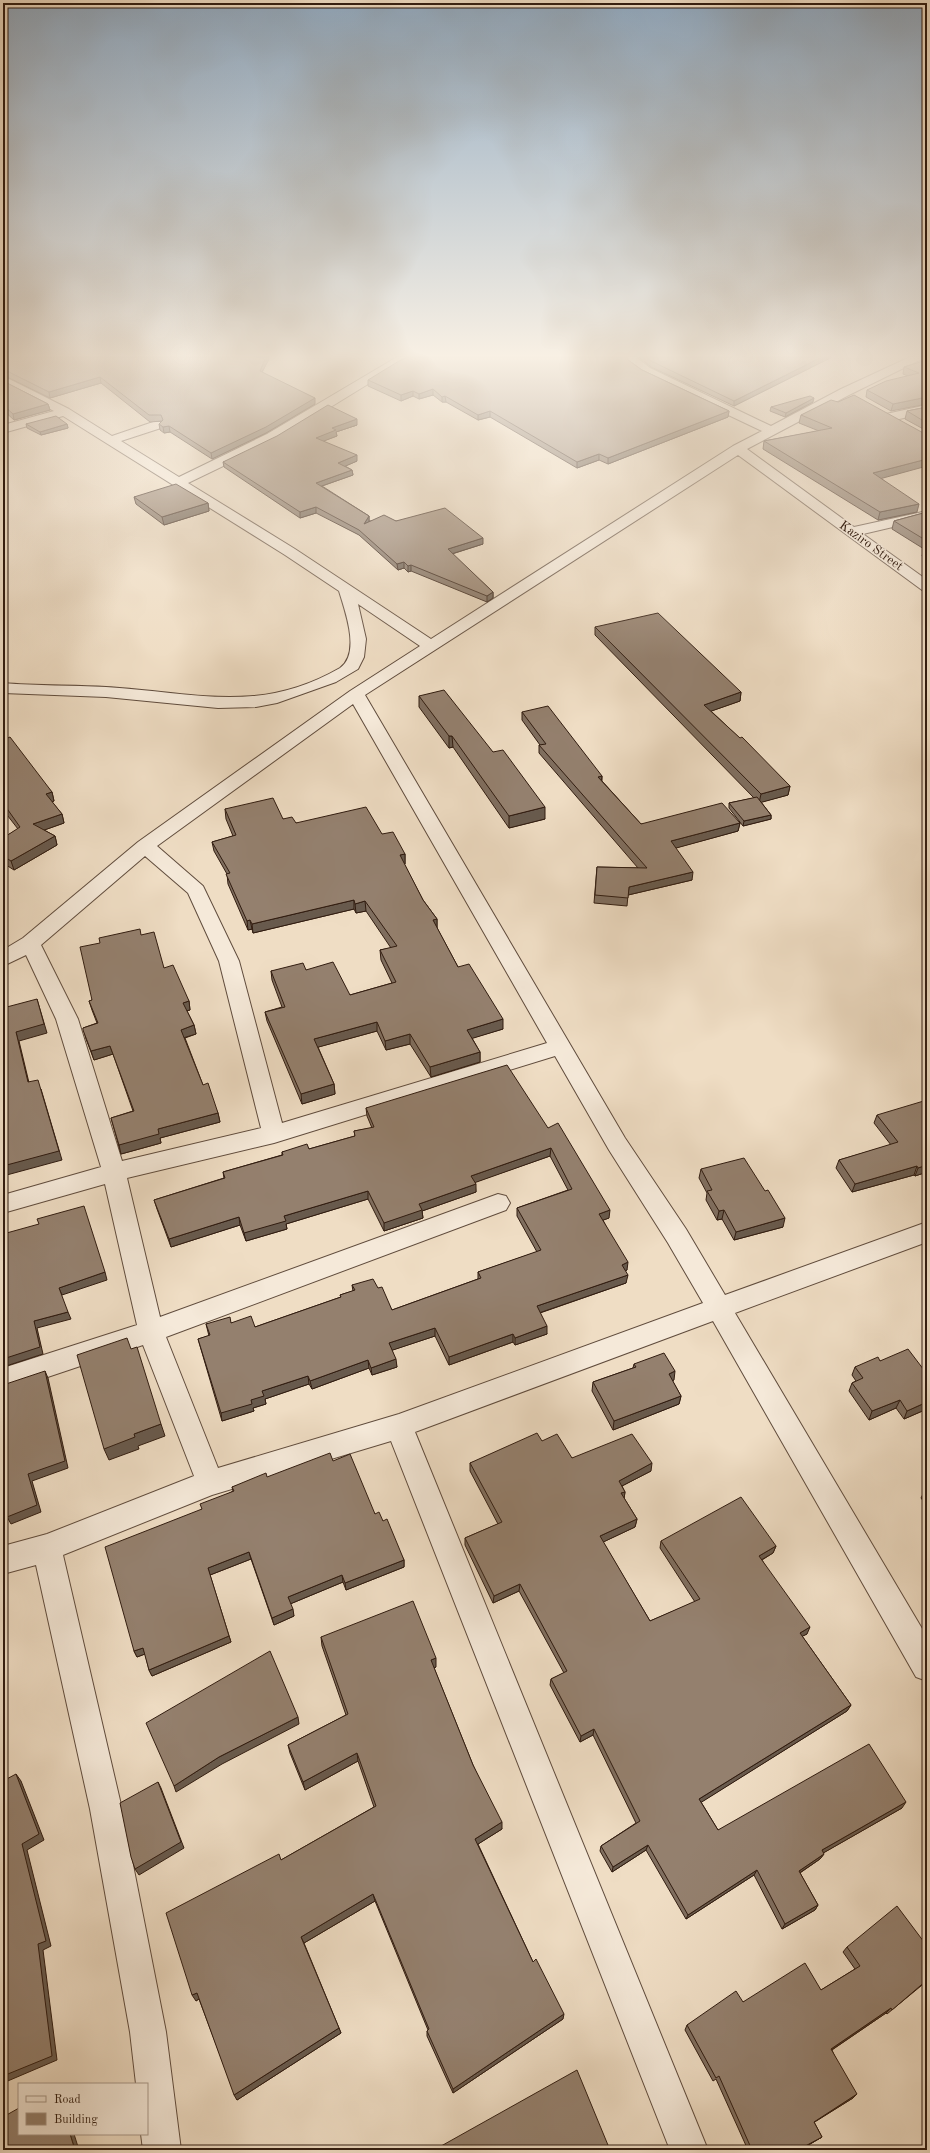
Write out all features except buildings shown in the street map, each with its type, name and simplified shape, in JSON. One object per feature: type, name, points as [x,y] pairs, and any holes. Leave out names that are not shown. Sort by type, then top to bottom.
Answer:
[{"type":"street","points":[[136,457],[290,552],[430,646]]},
{"type":"street","points":[[177,483],[230,457]]},
{"type":"street","points":[[3,959],[30,943],[145,846],[356,694],[725,457]]},
{"type":"street","name":"Kaziro Street","points":[[750,457],[927,587]]},
{"type":"street","points":[[852,532],[927,515]]},
{"type":"street","points":[[3,688],[26,691],[106,692],[214,702],[258,702],[286,696],[323,682],[351,668],[358,653],[356,624],[346,591]]},
{"type":"street","points":[[356,694],[562,1046],[617,1144],[677,1236],[718,1310],[927,1666]]},
{"type":"street","points":[[145,846],[196,890],[229,961],[274,1134]]},
{"type":"street","points":[[30,943],[67,1019],[114,1172],[151,1331],[210,1482]]},
{"type":"street","points":[[3,1204],[114,1172],[274,1134],[562,1046]]},
{"type":"street","points":[[3,1380],[151,1331],[498,1203]]},
{"type":"street","points":[[3,1560],[47,1548],[210,1482],[399,1426],[927,1232]]},
{"type":"street","points":[[399,1426],[689,2150]]},
{"type":"street","points":[[47,1548],[109,1824],[148,2032],[162,2150]]}]
